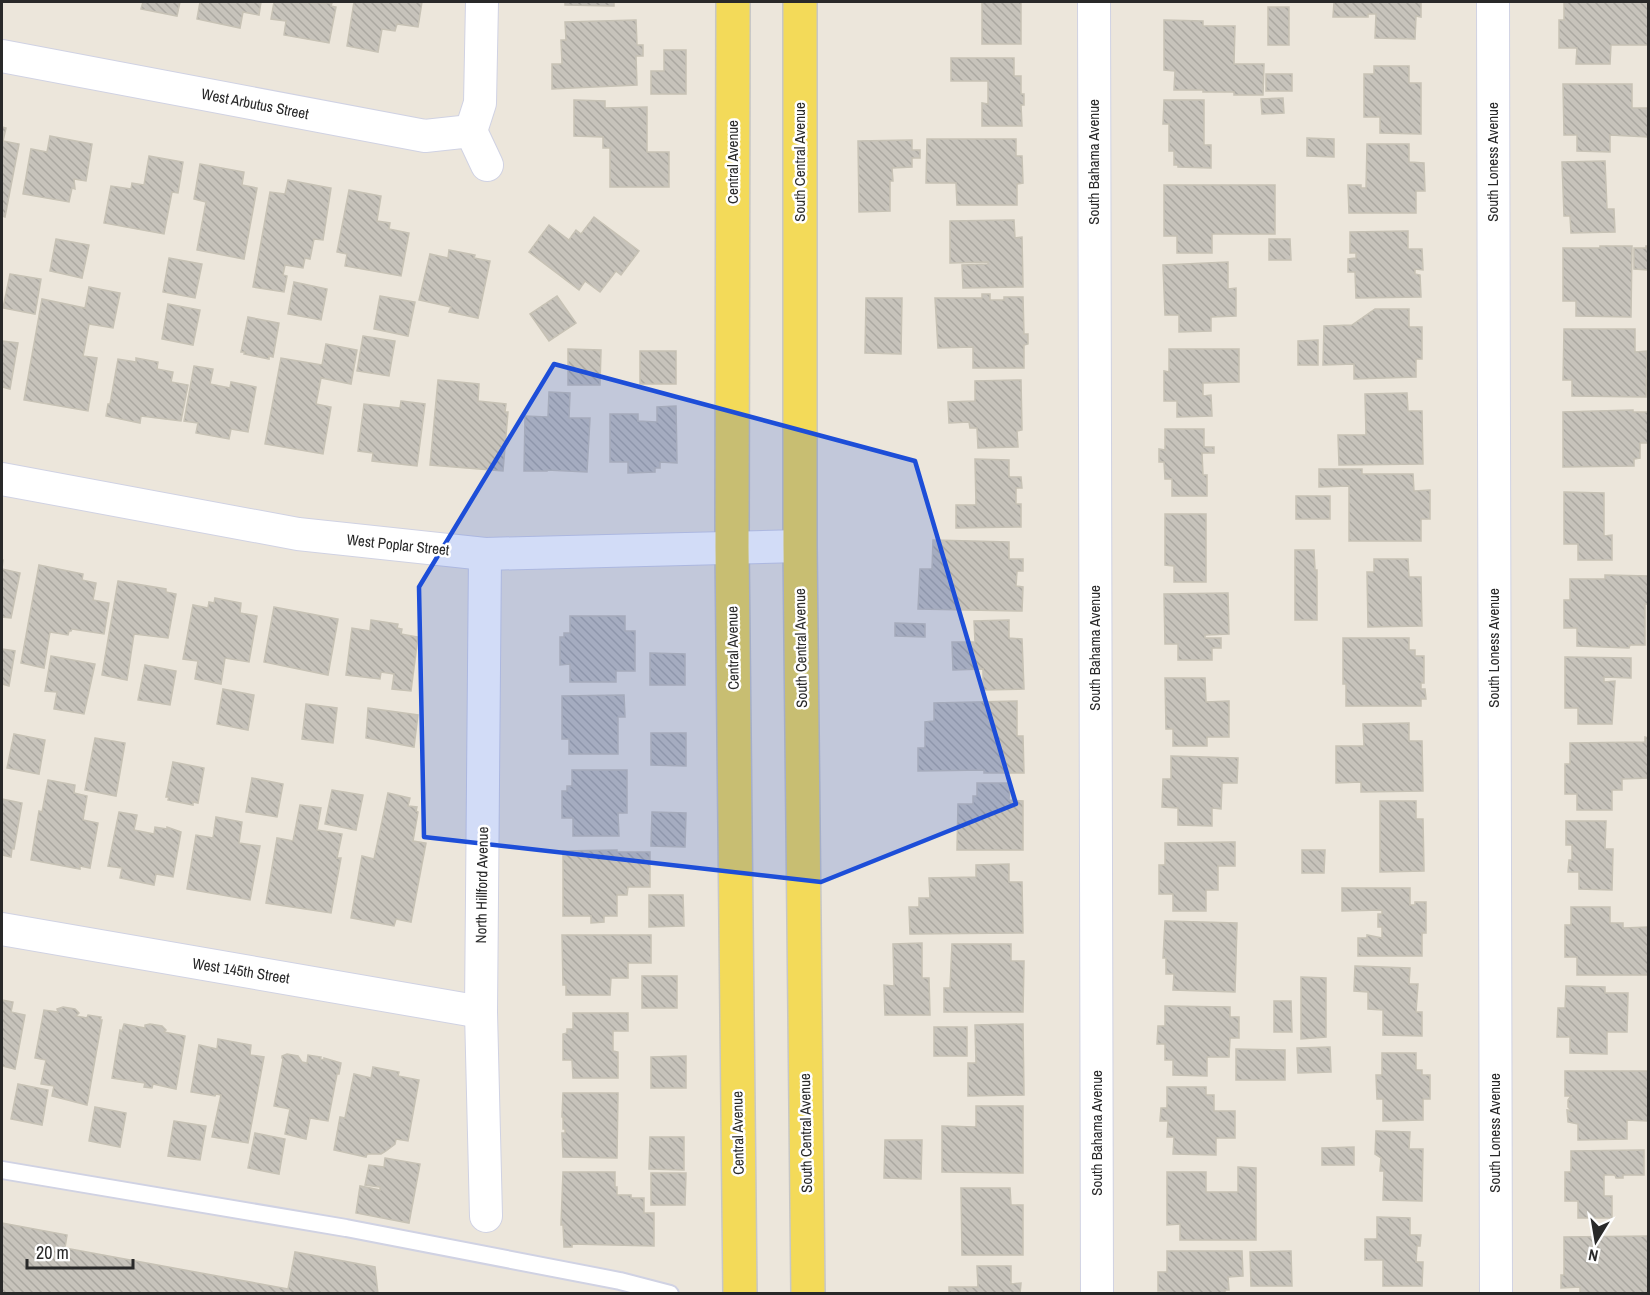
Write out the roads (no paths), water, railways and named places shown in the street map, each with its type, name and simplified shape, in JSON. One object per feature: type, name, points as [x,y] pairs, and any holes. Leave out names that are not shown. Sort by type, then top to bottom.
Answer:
[{"type":"main road","name":"Central Avenue","points":[[733,2],[732,548],[740,1293]]},
{"type":"main road","name":"South Central Avenue","points":[[800,2],[800,546],[808,1293]]},
{"type":"street","points":[[482,2],[480,103],[471,131],[487,165]]},
{"type":"street","name":"South Bahama Avenue","points":[[1094,2],[1097,1293]]},
{"type":"street","name":"South Loness Avenue","points":[[1492,2],[1496,1293]]},
{"type":"street","name":"West Arbutus Street","points":[[2,56],[425,135],[471,131]]},
{"type":"street","name":"West Poplar Street","points":[[2,479],[298,534],[485,554],[800,546]]},
{"type":"street","name":"North Hillford Avenue","points":[[485,554],[481,1012],[486,1216]]},
{"type":"street","name":"West 145th Street","points":[[2,929],[481,1012]]},
{"type":"lane","points":[[2,1170],[346,1228],[620,1281],[670,1293]]}]
